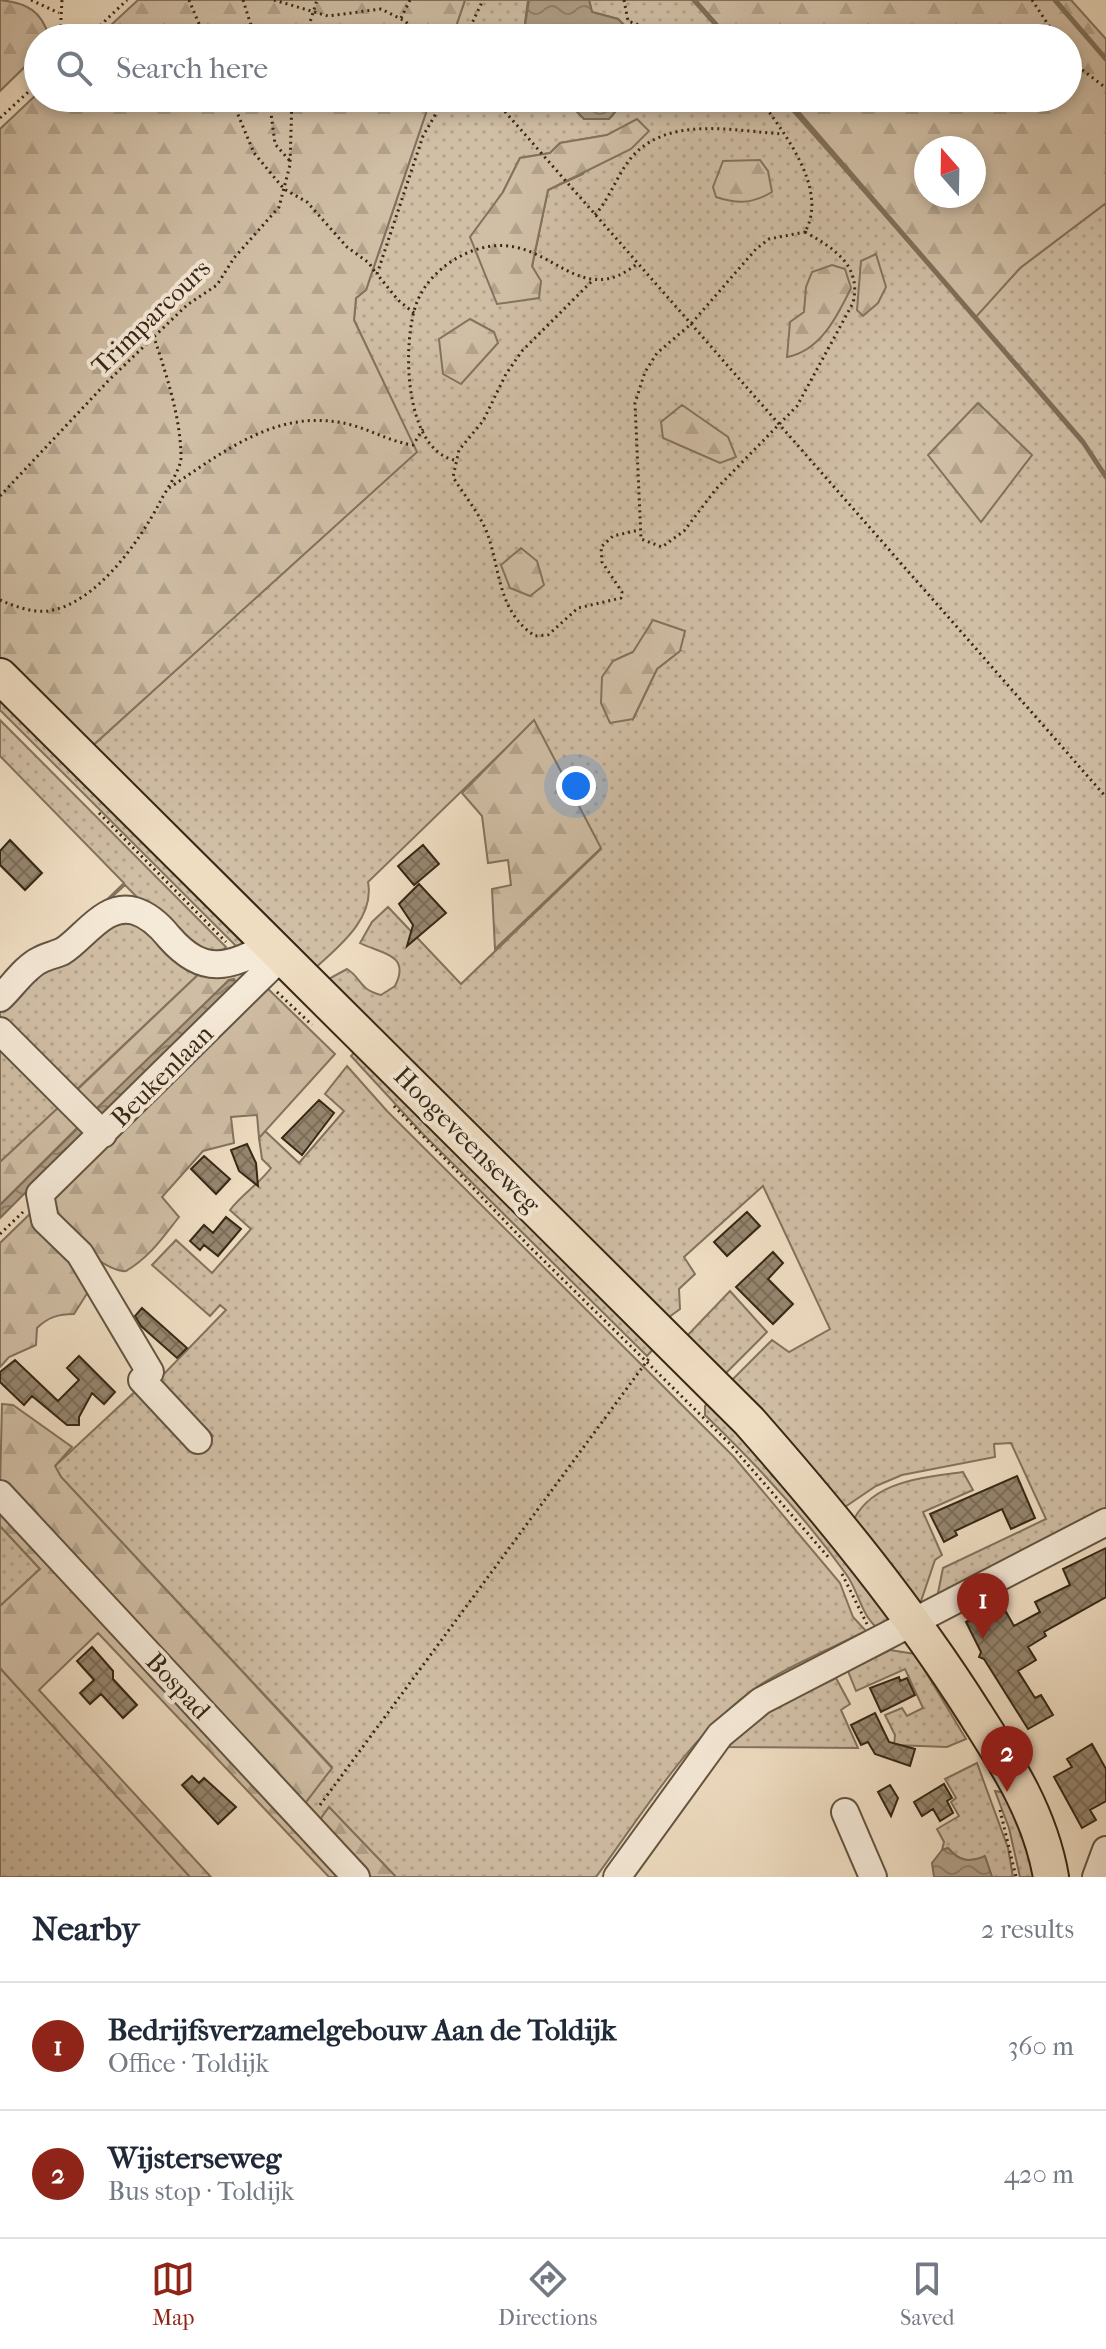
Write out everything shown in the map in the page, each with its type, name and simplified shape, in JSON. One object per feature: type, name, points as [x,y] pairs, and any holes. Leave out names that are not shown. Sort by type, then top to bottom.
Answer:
[{"type":"main road","name":"Hoogeveenseweg","points":[[0,676],[265,959],[656,1351],[749,1421],[808,1488],[900,1630]]},
{"type":"main road","points":[[900,1630],[1031,1806],[1051,1877]]},
{"type":"street","points":[[0,998],[37,961],[64,950],[109,914],[135,911],[159,925],[193,959],[219,966],[265,959]]},
{"type":"street","name":"Beukenlaan","points":[[198,1440],[142,1380],[150,1372],[80,1254],[45,1220],[40,1194],[103,1134],[265,959]]},
{"type":"street","points":[[0,1031],[103,1134]]},
{"type":"street","name":"Bospad","points":[[0,1494],[356,1877]]},
{"type":"street","points":[[617,1877],[707,1752],[735,1720],[761,1701],[1106,1522]]},
{"type":"street","points":[[845,1812],[873,1877]]},
{"type":"street","points":[[1096,1877],[1106,1850]]},
{"type":"path","points":[[31,0],[59,13]]},
{"type":"path","points":[[59,24],[62,0]]},
{"type":"path","points":[[102,24],[127,0]]},
{"type":"path","points":[[189,0],[199,24]]},
{"type":"path","points":[[243,0],[251,24]]},
{"type":"path","points":[[274,0],[328,16],[381,9],[407,24]]},
{"type":"path","points":[[308,24],[317,0]]},
{"type":"path","points":[[401,19],[410,0]]},
{"type":"path","points":[[472,24],[483,0]]},
{"type":"path","points":[[624,0],[628,21],[636,24]]},
{"type":"path","points":[[1032,0],[1048,24]]},
{"type":"path","points":[[1082,70],[1106,88]]},
{"type":"path","points":[[0,118],[24,96]]},
{"type":"path","points":[[237,112],[254,153],[284,189],[307,202],[414,314]]},
{"type":"path","points":[[271,112],[275,144],[290,161]]},
{"type":"path","name":"Trimparcours","points":[[0,496],[154,337],[187,305],[217,285],[234,258],[279,207],[290,161],[292,112]]},
{"type":"path","points":[[377,274],[423,136],[437,112]]},
{"type":"path","points":[[505,112],[1106,797]]},
{"type":"path","points":[[768,112],[796,155],[813,202],[812,220],[805,232]]},
{"type":"path","points":[[595,215],[630,159],[649,141],[662,135],[702,129],[783,134]]},
{"type":"path","points":[[805,232],[837,251],[850,268],[857,286],[853,303],[830,341],[807,392],[672,542],[662,547],[652,545],[641,539],[639,530],[635,403],[645,372],[657,353],[691,324],[756,249],[769,239],[805,232]]},
{"type":"path","points":[[455,461],[439,454],[423,429],[406,357],[414,314],[423,290],[442,268],[458,257],[492,246],[519,249],[591,282],[616,278],[638,263]]},
{"type":"path","points":[[591,282],[522,351],[506,374],[483,421],[455,461],[453,477],[475,505],[488,534],[503,600],[535,636],[548,635],[578,608],[621,598],[622,592],[602,562],[601,547],[613,536],[639,530]]},
{"type":"path","points":[[0,600],[17,607],[46,611],[71,603],[124,558],[166,490],[181,461],[166,373],[154,337]]},
{"type":"path","points":[[166,490],[231,445],[258,432],[292,423],[353,425],[413,445],[423,429]]},
{"type":"path","points":[[92,806],[265,959],[315,1028]]},
{"type":"path","name":"Hoogeveenseweg","points":[[391,1103],[656,1351],[843,1576],[866,1624],[900,1630]]},
{"type":"path","points":[[306,1824],[656,1351]]},
{"type":"green space","points":[[0,0],[26,6],[44,24],[24,24],[24,68],[0,91]]},
{"type":"green space","points":[[138,0],[465,0],[457,24],[112,24]]},
{"type":"green space","points":[[465,0],[528,0],[525,24],[457,24]]},
{"type":"green space","points":[[589,0],[695,0],[716,24],[623,24],[618,19],[592,12]]},
{"type":"green space","points":[[696,0],[1071,0],[1106,39],[1106,203],[1020,268],[975,318],[794,112],[1082,112],[1082,24],[717,24]]},
{"type":"green space","points":[[24,106],[24,112],[426,112],[366,290],[356,298],[354,320],[417,452],[90,748],[0,657],[0,129]]},
{"type":"green space","points":[[426,112],[577,112],[584,119],[609,119],[615,112],[793,112],[975,317],[1020,268],[1106,203],[1106,1513],[936,1603],[943,1568],[1046,1519],[1011,1443],[994,1444],[995,1457],[902,1475],[876,1486],[842,1509],[729,1383],[772,1340],[789,1352],[830,1329],[763,1186],[684,1257],[695,1274],[679,1289],[680,1309],[661,1323],[325,981],[347,969],[374,993],[381,995],[395,986],[399,975],[396,961],[360,943],[372,922],[388,907],[461,984],[601,849],[534,721],[368,882],[369,895],[360,920],[343,942],[313,970],[90,748],[416,452],[354,320],[356,298],[366,290]],"holes":[[[607,135],[583,174],[548,190],[532,267],[503,192],[520,158],[550,153],[560,143]],[[680,651],[657,669],[633,719],[613,661],[633,652]]]},
{"type":"green space","points":[[637,119],[649,131],[631,149],[548,190],[532,266],[541,281],[539,298],[497,304],[470,237],[503,192],[520,158],[550,153],[560,143],[607,135]]},
{"type":"green space","points":[[760,160],[768,171],[772,192],[744,202],[716,197],[713,187],[723,161]]},
{"type":"green space","points":[[876,254],[886,287],[878,303],[863,316],[857,310],[861,261]]},
{"type":"green space","points":[[832,265],[845,269],[851,288],[833,321],[818,340],[799,354],[787,357],[790,322],[804,312],[806,287],[812,272]]},
{"type":"green space","points":[[470,319],[494,332],[498,343],[461,384],[443,374],[439,339]]},
{"type":"green space","points":[[978,403],[1032,455],[981,522],[928,455]]},
{"type":"green space","points":[[682,405],[728,437],[736,457],[720,463],[663,438],[661,422]]},
{"type":"green space","points":[[521,548],[537,561],[544,585],[530,596],[510,588],[501,565]]},
{"type":"green space","points":[[653,620],[685,631],[680,651],[657,669],[633,719],[610,723],[601,703],[602,677],[613,661],[633,652]]},
{"type":"green space","points":[[0,687],[252,938],[242,952],[0,710]]},
{"type":"green space","points":[[0,720],[226,947],[214,960],[182,943],[125,885],[59,946],[124,883],[0,756]]},
{"type":"green space","points":[[534,720],[601,848],[495,949],[492,889],[511,885],[508,860],[488,863],[482,816],[462,793]]},
{"type":"green space","points":[[127,917],[202,971],[76,1090],[0,1020],[0,1006],[99,926]]},
{"type":"green space","points":[[244,965],[255,976],[237,986],[234,979],[229,980],[93,1113],[76,1091],[202,971]]},
{"type":"green space","points":[[262,983],[335,1054],[259,1138],[257,1115],[231,1117],[234,1143],[203,1151],[162,1197],[179,1217],[156,1246],[126,1271],[105,1264],[67,1234],[45,1204]]},
{"type":"green space","points":[[0,1040],[59,1107],[0,1162]]},
{"type":"green space","points":[[360,1046],[656,1346],[647,1356],[423,1134],[351,1056]]},
{"type":"green space","points":[[347,1066],[387,1111],[734,1457],[840,1583],[853,1617],[866,1631],[783,1672],[733,1706],[710,1727],[669,1775],[596,1877],[396,1877],[329,1807],[319,1821],[303,1806],[332,1767],[61,1477],[55,1466],[140,1387],[200,1448],[213,1436],[159,1379],[226,1310],[220,1305],[210,1316],[152,1265],[176,1240],[212,1273],[251,1229],[230,1210],[271,1168],[262,1159],[259,1138],[265,1131],[299,1163],[344,1111],[325,1094]]},
{"type":"green space","points":[[59,1107],[79,1126],[0,1205],[0,1162]]},
{"type":"green space","points":[[34,1210],[100,1273],[74,1314],[45,1321],[37,1328],[36,1345],[9,1357],[0,1367],[0,1243]]},
{"type":"green space","points":[[730,1291],[767,1332],[722,1377],[684,1339]]},
{"type":"green space","points":[[714,1397],[897,1617],[881,1631],[864,1611],[851,1581],[797,1511],[705,1415],[705,1406]]},
{"type":"green space","points":[[2,1404],[13,1405],[72,1447],[55,1466],[61,1477],[332,1768],[303,1806],[0,1488]]},
{"type":"green space","points":[[963,1472],[973,1490],[923,1512],[942,1555],[935,1560],[920,1604],[850,1528],[858,1512],[882,1491],[913,1480]]},
{"type":"green space","points":[[0,1506],[350,1877],[329,1877],[98,1633],[39,1690],[211,1877],[190,1877],[0,1668],[0,1606],[40,1569],[0,1526]]},
{"type":"green space","points":[[0,1526],[40,1569],[0,1606]]},
{"type":"green space","points":[[890,1650],[915,1654],[966,1739],[947,1747],[894,1745],[895,1735],[885,1715],[902,1708],[907,1716],[923,1708],[905,1669],[856,1691],[848,1671]]},
{"type":"green space","points":[[0,1668],[190,1877],[0,1877]]},
{"type":"green space","points":[[836,1678],[850,1704],[841,1710],[858,1748],[726,1747],[763,1715]]},
{"type":"green space","points":[[977,1763],[1008,1848],[1013,1877],[992,1877],[985,1857],[965,1860],[948,1848],[942,1850],[944,1842],[937,1829],[959,1816],[951,1802],[956,1798],[945,1779]]},
{"type":"green space","points":[[995,1791],[1013,1794],[1042,1877],[1020,1877],[1009,1828]]},
{"type":"green space","points":[[329,1807],[396,1877],[371,1877],[319,1821]]},
{"type":"water","points":[[529,0],[589,0],[592,12],[618,19],[623,24],[525,24]]},
{"type":"water","points":[[577,112],[615,112],[609,119],[584,119]]},
{"type":"water","points":[[229,980],[236,981],[236,986],[99,1120],[91,1114]]},
{"type":"water","points":[[82,1124],[88,1130],[0,1218],[0,1205]]},
{"type":"water","points":[[948,1848],[964,1860],[985,1856],[992,1877],[934,1877],[932,1863],[942,1850]]},
{"type":"building","points":[[10,840],[42,873],[25,890],[0,865],[0,851]]},
{"type":"building","points":[[423,845],[439,864],[414,885],[398,866]]},
{"type":"building","points":[[419,884],[446,913],[407,946],[413,925],[399,904]]},
{"type":"building","points":[[319,1100],[334,1113],[302,1155],[282,1138]]},
{"type":"building","points":[[247,1144],[256,1163],[258,1186],[239,1171],[231,1150]]},
{"type":"building","points":[[204,1156],[230,1179],[216,1194],[191,1169]]},
{"type":"building","points":[[747,1212],[760,1226],[727,1256],[714,1242]]},
{"type":"building","points":[[226,1217],[241,1229],[218,1256],[204,1245],[200,1250],[190,1241],[204,1225],[213,1233]]},
{"type":"building","points":[[773,1252],[783,1263],[768,1279],[793,1304],[773,1324],[736,1287]]},
{"type":"building","points":[[142,1308],[187,1348],[177,1358],[141,1326],[135,1316]]},
{"type":"building","points":[[79,1356],[115,1392],[104,1404],[92,1393],[79,1417],[79,1425],[67,1425],[32,1396],[24,1405],[0,1382],[0,1372],[15,1360],[58,1401],[79,1380],[67,1368]]},
{"type":"building","points":[[1017,1476],[1035,1518],[1011,1529],[1002,1509],[955,1531],[957,1535],[944,1542],[930,1514]]},
{"type":"building","points":[[1106,1548],[1106,1597],[1044,1632],[1046,1636],[1028,1647],[1036,1660],[1018,1671],[1035,1698],[1041,1695],[1053,1715],[1028,1729],[984,1659],[979,1657],[981,1652],[966,1622],[1001,1603],[1014,1626],[1040,1612],[1035,1602],[1070,1585],[1063,1569]]},
{"type":"building","points":[[92,1647],[113,1671],[113,1679],[137,1705],[123,1718],[101,1694],[90,1704],[80,1693],[94,1680],[77,1661]]},
{"type":"building","points":[[899,1677],[900,1681],[907,1678],[915,1695],[881,1712],[870,1688]]},
{"type":"building","points":[[875,1713],[889,1742],[915,1749],[910,1766],[875,1754],[868,1742],[861,1745],[851,1725]]},
{"type":"building","points":[[1092,1744],[1106,1769],[1106,1801],[1090,1810],[1096,1820],[1082,1828],[1054,1777],[1072,1767],[1067,1759]]},
{"type":"building","points":[[192,1776],[199,1783],[204,1778],[236,1807],[218,1824],[182,1785]]},
{"type":"building","points":[[944,1784],[952,1798],[947,1801],[953,1813],[940,1821],[933,1809],[922,1816],[914,1802]]},
{"type":"building","points":[[890,1785],[898,1798],[891,1816],[878,1792]]},
{"type":"waterway","points":[[694,0],[715,24]]},
{"type":"waterway","points":[[1055,0],[1076,24]]},
{"type":"waterway","points":[[1082,31],[1106,59]]},
{"type":"waterway","points":[[797,112],[1083,442],[1106,477]]},
{"type":"place","name":"Bedrijfsverzamelgebouw Aan de Toldijk","points":[[983,1639]]},
{"type":"place","name":"Wijsterseweg","points":[[1007,1792]]}]
